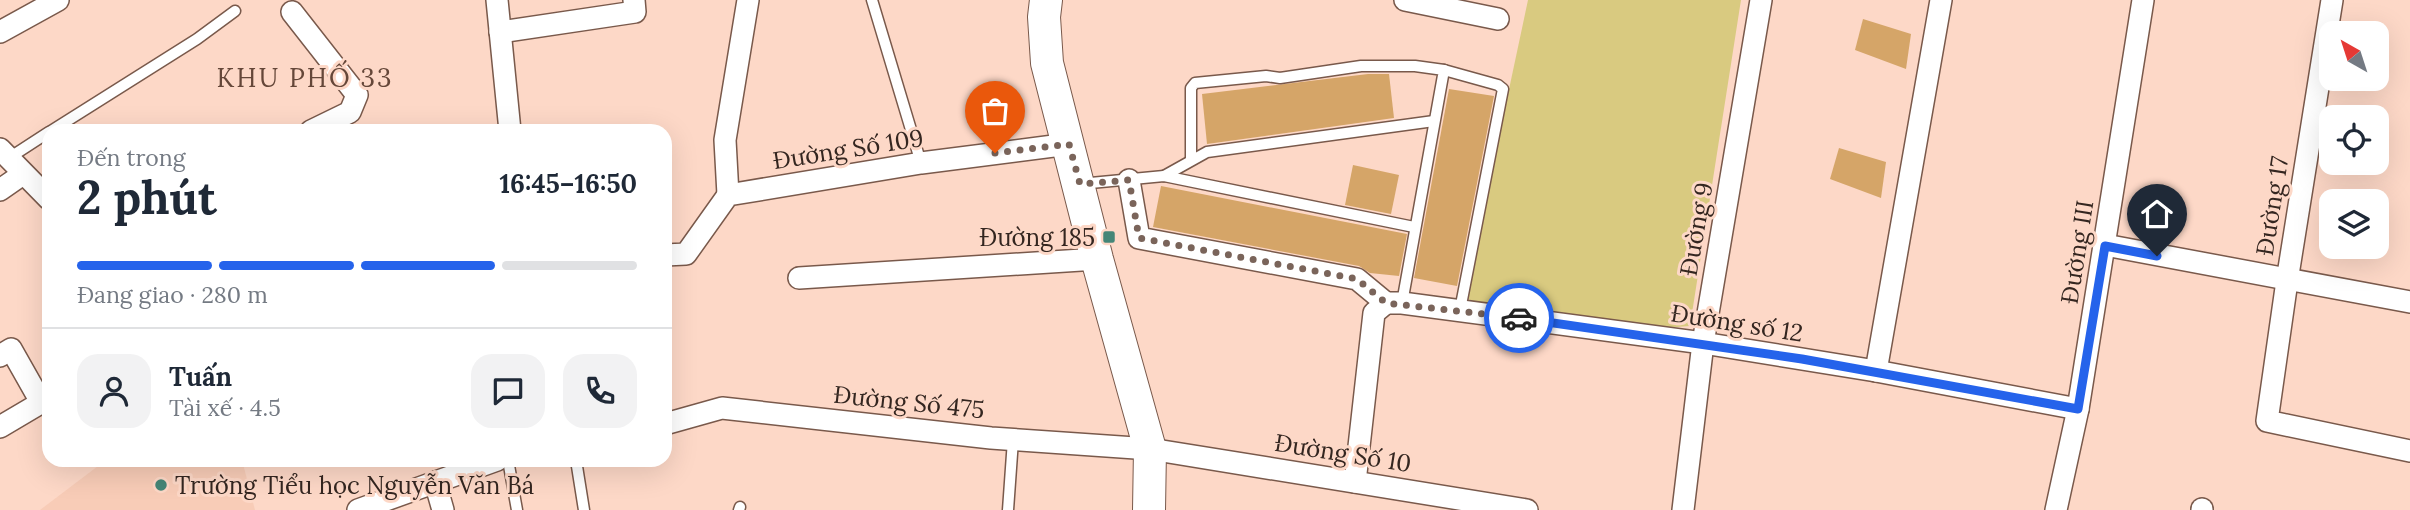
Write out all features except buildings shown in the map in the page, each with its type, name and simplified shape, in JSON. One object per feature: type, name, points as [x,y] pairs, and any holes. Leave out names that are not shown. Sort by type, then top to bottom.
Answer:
[{"type":"street","points":[[0,32],[58,0]]},
{"type":"street","points":[[497,0],[509,124]]},
{"type":"street","points":[[500,32],[635,12],[634,0]]},
{"type":"street","points":[[672,255],[687,254],[728,195],[725,140],[748,0]]},
{"type":"street","points":[[1046,0],[1044,17],[1047,63],[1097,259],[1150,449],[1149,510]]},
{"type":"street","points":[[1405,0],[1498,19]]},
{"type":"street","name":"Đường 9","points":[[1682,510],[1703,343],[1761,0]]},
{"type":"street","points":[[1876,371],[1941,0]]},
{"type":"street","name":"Đường III","points":[[2056,510],[2078,409],[2143,0]]},
{"type":"street","name":"Đường 17","points":[[2332,0],[2267,421],[2410,452]]},
{"type":"street","points":[[292,12],[357,95],[350,112],[325,124]]},
{"type":"street","name":"Đường Số 109","points":[[728,195],[921,163],[1069,144]]},
{"type":"street","points":[[0,190],[10,160],[42,192]]},
{"type":"street","points":[[1129,180],[1139,238],[1357,279],[1394,303]]},
{"type":"street","points":[[2105,246],[2410,302]]},
{"type":"street","points":[[799,278],[1097,259]]},
{"type":"street","points":[[1355,482],[1374,313],[1394,303]]},
{"type":"street","name":"Đường số 12","points":[[1394,303],[1703,343],[1876,371],[2078,409]]},
{"type":"street","points":[[0,356],[11,349],[42,396]]},
{"type":"street","points":[[0,427],[42,402]]},
{"type":"street","name":"Đường Số 475","points":[[672,422],[722,408],[1013,440],[1150,449]]},
{"type":"street","name":"Đường Số 10","points":[[1150,449],[1527,510]]},
{"type":"street","points":[[358,510],[477,467]]},
{"type":"street","points":[[435,482],[443,510]]},
{"type":"lane","points":[[872,0],[921,163]]},
{"type":"lane","points":[[63,124],[197,39],[235,11]]},
{"type":"lane","points":[[1191,160],[1191,88],[1195,83],[1266,76],[1280,78],[1361,66],[1415,66],[1444,70],[1498,85],[1503,89],[1460,310]]},
{"type":"lane","points":[[1394,303],[1414,227],[1444,70]]},
{"type":"lane","points":[[1164,176],[1207,152],[1434,121]]},
{"type":"lane","points":[[10,160],[42,138]]},
{"type":"lane","points":[[1080,184],[1164,176],[1414,227]]},
{"type":"lane","points":[[1008,510],[1013,440]]},
{"type":"lane","points":[[509,467],[517,510]]},
{"type":"lane","points":[[577,467],[584,510]]},
{"type":"shaded area","points":[[1528,0],[1741,0],[1690,326],[1664,328],[1475,304],[1465,296]]},
{"type":"shaded area","name":"Trường Tiểu học Nguyễn Văn Bá","points":[[97,467],[244,467],[255,510],[40,510]]},
{"type":"way so far","points":[[995,153],[1069,144],[1080,184],[1129,180],[1139,238],[1357,279],[1386,303],[1519,318]]},
{"type":"place","name":"Đường 185","points":[[1109,237]]},
{"type":"place","name":"Trường Tiểu học Nguyễn Văn Bá","points":[[161,485]]},
{"type":"district","name":"KHU PHỐ 33","points":[[305,77]]},
{"type":"route","points":[[1519,318],[1703,343],[1876,371],[2078,409],[2105,246],[2157,256]]}]
